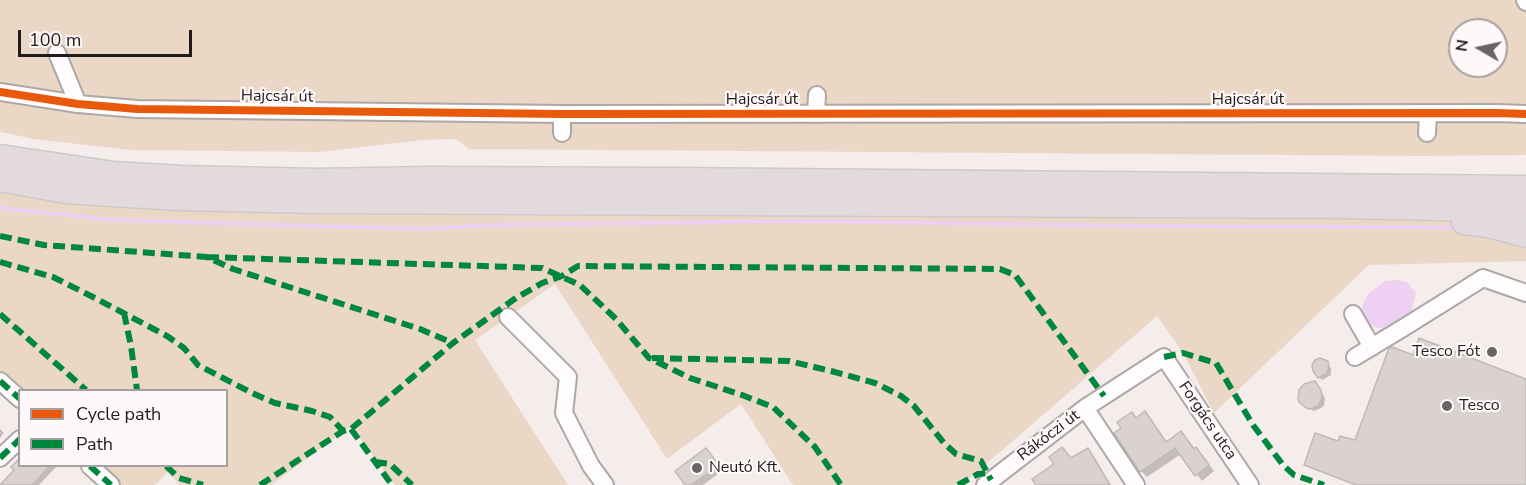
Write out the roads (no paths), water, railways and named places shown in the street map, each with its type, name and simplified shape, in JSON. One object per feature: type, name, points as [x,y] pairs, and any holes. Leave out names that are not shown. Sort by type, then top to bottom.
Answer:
[{"type":"highway","points":[[0,157],[114,174],[318,182],[429,179],[670,180],[1526,188]]},
{"type":"highway","points":[[0,179],[66,191],[180,198],[1346,206],[1526,210]]},
{"type":"highway","points":[[1346,206],[1488,225],[1526,235]]},
{"type":"street","points":[[57,53],[78,104]]},
{"type":"street","name":"Hajcsár út","points":[[0,92],[78,104],[137,108],[562,114],[1526,114]]},
{"type":"street","points":[[816,114],[817,94]]},
{"type":"street","points":[[1427,133],[1428,113]]},
{"type":"street","points":[[562,114],[562,134]]},
{"type":"street","points":[[1355,357],[1483,278],[1526,293]]},
{"type":"street","points":[[1353,314],[1372,346]]},
{"type":"street","points":[[508,317],[568,377],[564,413],[591,466],[605,485]]},
{"type":"street","name":"Rákóczi út","points":[[990,483],[1085,408],[1164,357]]},
{"type":"street","name":"Forgács utca","points":[[1164,357],[1250,485]]},
{"type":"street","points":[[0,381],[18,397]]},
{"type":"street","points":[[1085,408],[1136,485]]},
{"type":"street","points":[[0,458],[18,441]]},
{"type":"street","points":[[92,467],[111,485]]},
{"type":"waterway","points":[[0,208],[114,220],[419,229],[491,225],[807,221],[1456,228]]},
{"type":"place","name":"Tesco Fót","points":[[1492,352]]},
{"type":"place","name":"Tesco","points":[[1447,406]]},
{"type":"place","name":"Neutó Kft.","points":[[697,468]]}]
